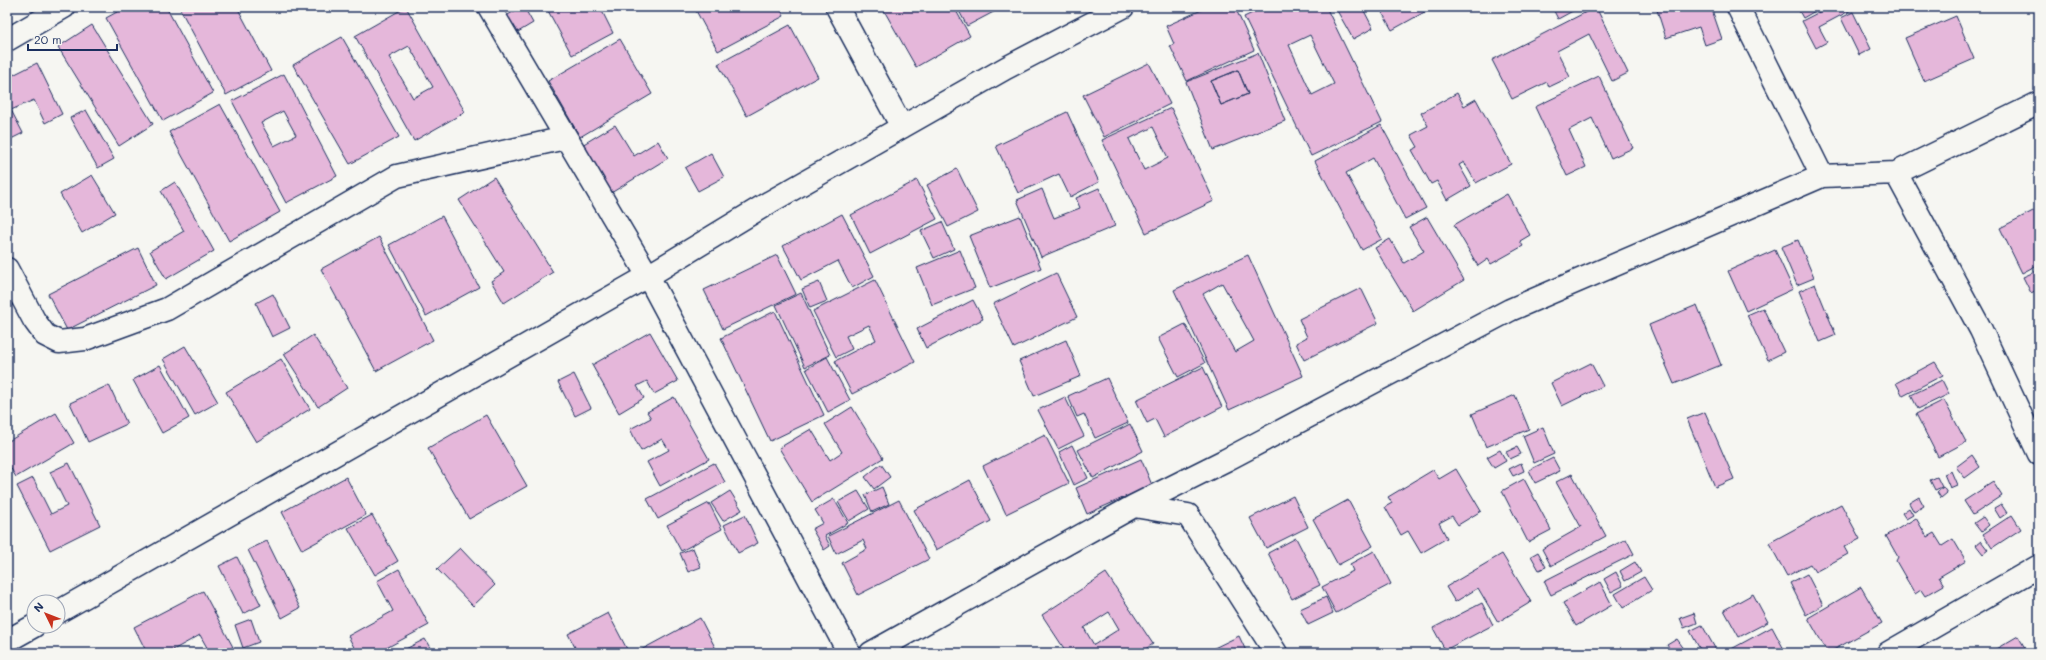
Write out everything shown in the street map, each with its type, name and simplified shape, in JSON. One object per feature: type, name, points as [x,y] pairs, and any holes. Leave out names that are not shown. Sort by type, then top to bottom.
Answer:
[{"type":"street","points":[[7,40],[64,7]]},
{"type":"street","points":[[489,7],[565,138],[648,276],[849,653]]},
{"type":"street","points":[[837,7],[902,127]]},
{"type":"street","points":[[66,607],[648,276],[770,202],[1006,68],[1122,7]]},
{"type":"street","points":[[1738,7],[1822,176]]},
{"type":"street","points":[[871,653],[1134,506],[1226,460],[1510,310],[1822,176],[1896,173],[2039,104]]},
{"type":"street","points":[[7,269],[34,320],[45,335],[59,342],[85,339],[167,309],[397,176],[565,138]]},
{"type":"street","points":[[1896,173],[1981,330],[2039,454]]},
{"type":"street","points":[[1134,506],[1188,515],[1276,653]]},
{"type":"street","points":[[1888,653],[2039,566]]},
{"type":"street","points":[[7,641],[26,630]]},
{"type":"building","points":[[126,7],[166,7],[213,93],[163,121],[106,18]]},
{"type":"building","points":[[179,7],[237,7],[271,71],[226,95]]},
{"type":"building","points":[[406,7],[465,112],[414,141],[355,36]],"holes":[[[409,46],[433,87],[413,98],[389,57]]]},
{"type":"building","points":[[521,7],[524,7],[533,23],[513,35],[503,18]]},
{"type":"building","points":[[546,7],[600,7],[613,33],[572,55]]},
{"type":"building","points":[[694,7],[779,7],[784,16],[718,51]]},
{"type":"building","points":[[882,7],[954,7],[970,36],[916,67]]},
{"type":"building","points":[[957,7],[1003,7],[967,26]]},
{"type":"building","points":[[1208,7],[1235,7],[1254,50],[1187,81],[1170,46],[1174,44],[1166,26]]},
{"type":"building","points":[[1265,7],[1326,7],[1382,122],[1311,156],[1244,17]],"holes":[[[1310,35],[1334,84],[1312,95],[1289,45]]]},
{"type":"building","points":[[1335,7],[1362,7],[1373,28],[1353,39]]},
{"type":"building","points":[[1379,7],[1429,7],[1430,9],[1392,30]]},
{"type":"building","points":[[1552,7],[1580,7],[1558,19]]},
{"type":"building","points":[[1596,7],[1628,73],[1612,81],[1589,34],[1557,51],[1570,77],[1549,87],[1547,82],[1512,99],[1492,60]]},
{"type":"building","points":[[1656,7],[1711,7],[1722,39],[1705,45],[1699,27],[1666,38]]},
{"type":"building","points":[[1797,7],[1822,7],[1803,18]]},
{"type":"building","points":[[1829,7],[1849,7],[1851,10],[1819,27],[1827,42],[1816,48],[1802,21]]},
{"type":"building","points":[[1853,12],[1871,49],[1859,55],[1841,18]]},
{"type":"building","points":[[1956,16],[1974,59],[1924,81],[1905,38]]},
{"type":"building","points":[[92,25],[153,124],[119,146],[58,47]]},
{"type":"building","points":[[790,25],[818,77],[747,116],[718,64]]},
{"type":"building","points":[[342,37],[399,137],[350,164],[293,65]]},
{"type":"building","points":[[620,39],[652,94],[580,137],[548,81]]},
{"type":"building","points":[[1258,53],[1285,121],[1213,150],[1186,82]],"holes":[[[1238,70],[1248,94],[1221,105],[1211,81]]]},
{"type":"building","points":[[37,63],[62,114],[45,123],[34,100],[11,110],[23,133],[7,141],[7,78]]},
{"type":"building","points":[[1149,63],[1170,104],[1104,137],[1083,95]]},
{"type":"building","points":[[1238,70],[1248,94],[1221,105],[1211,81]]},
{"type":"building","points":[[284,74],[337,176],[286,203],[232,101]],"holes":[[[283,111],[296,135],[274,146],[261,123]]]},
{"type":"building","points":[[1599,76],[1633,148],[1611,158],[1592,118],[1569,130],[1586,167],[1567,176],[1535,107]]},
{"type":"building","points":[[1457,93],[1464,106],[1476,99],[1511,164],[1476,183],[1464,162],[1459,165],[1471,186],[1447,200],[1437,181],[1431,184],[1412,150],[1418,147],[1411,135],[1428,126],[1421,113]]},
{"type":"building","points":[[220,104],[280,212],[229,241],[169,132]]},
{"type":"building","points":[[1171,108],[1214,201],[1146,233],[1102,140]],"holes":[[[1153,127],[1168,158],[1144,170],[1129,139]]]},
{"type":"building","points":[[86,110],[114,159],[98,168],[70,118]]},
{"type":"building","points":[[1067,112],[1099,182],[1070,197],[1059,174],[1018,193],[996,146]]},
{"type":"building","points":[[615,125],[634,156],[658,141],[668,158],[611,193],[582,145]]},
{"type":"building","points":[[1381,125],[1426,208],[1405,219],[1373,158],[1346,173],[1382,239],[1362,250],[1315,161]]},
{"type":"building","points":[[711,153],[724,177],[698,191],[685,168]]},
{"type":"building","points":[[957,169],[978,212],[948,227],[927,185]]},
{"type":"building","points":[[92,175],[115,213],[82,233],[60,194]]},
{"type":"building","points":[[494,177],[553,272],[504,303],[491,281],[504,272],[459,200]]},
{"type":"building","points":[[917,180],[937,219],[870,254],[851,215]]},
{"type":"building","points":[[175,182],[214,251],[166,279],[150,251],[184,231],[161,191]]},
{"type":"building","points":[[1099,188],[1115,226],[1041,257],[1017,200],[1042,189],[1054,218],[1080,208],[1076,198]]},
{"type":"building","points":[[1507,194],[1530,235],[1520,241],[1523,246],[1491,264],[1488,259],[1478,266],[1454,225]]},
{"type":"building","points":[[2035,210],[2039,217],[2039,264],[2022,273],[2000,228]]},
{"type":"building","points":[[842,214],[874,276],[852,288],[838,261],[801,280],[783,246]]},
{"type":"building","points":[[442,216],[479,287],[426,316],[389,245]]},
{"type":"building","points":[[1020,216],[1041,268],[990,288],[969,236]]},
{"type":"building","points":[[1427,217],[1464,280],[1413,311],[1375,248],[1390,239],[1404,263],[1424,251],[1409,227]]},
{"type":"building","points":[[942,222],[954,249],[934,258],[921,231]]},
{"type":"building","points":[[379,237],[433,340],[376,371],[321,269]]},
{"type":"building","points":[[1798,240],[1814,278],[1797,285],[1781,247]]},
{"type":"building","points":[[138,248],[156,285],[67,330],[48,294]]},
{"type":"building","points":[[960,250],[975,288],[932,305],[917,268]]},
{"type":"building","points":[[1775,250],[1793,289],[1746,311],[1728,271]]},
{"type":"building","points":[[777,255],[796,294],[723,329],[704,290]]},
{"type":"building","points":[[1248,255],[1303,376],[1229,410],[1174,290]],"holes":[[[1222,283],[1254,341],[1235,352],[1203,294]]]},
{"type":"building","points":[[2039,270],[2039,289],[2031,293],[2023,277]]},
{"type":"building","points":[[1056,273],[1077,317],[1014,348],[993,304]]},
{"type":"building","points":[[875,280],[915,362],[852,394],[835,361],[876,340],[869,325],[846,336],[852,349],[836,357],[813,311]]},
{"type":"building","points":[[819,282],[827,301],[810,308],[802,289]]},
{"type":"building","points":[[1815,284],[1836,335],[1820,342],[1799,291]]},
{"type":"building","points":[[1361,288],[1378,323],[1304,360],[1296,343],[1307,337],[1299,319]]},
{"type":"building","points":[[801,293],[830,355],[805,367],[776,305]]},
{"type":"building","points":[[273,294],[290,328],[272,337],[256,303]]},
{"type":"building","points":[[973,300],[983,319],[926,348],[917,329]]},
{"type":"building","points":[[1697,305],[1721,365],[1674,384],[1649,325]]},
{"type":"building","points":[[1763,308],[1784,352],[1768,360],[1747,315]]},
{"type":"building","points":[[775,311],[824,415],[770,441],[721,338]]},
{"type":"building","points":[[1185,324],[1205,363],[1178,377],[1158,338]]},
{"type":"building","points":[[650,332],[678,381],[654,394],[647,381],[637,386],[644,398],[619,413],[592,365]]},
{"type":"building","points":[[313,335],[347,388],[318,407],[284,354]]},
{"type":"building","points":[[1066,340],[1081,376],[1034,396],[1019,361]]},
{"type":"building","points":[[185,346],[218,402],[195,415],[163,359]]},
{"type":"building","points":[[827,357],[850,400],[828,412],[806,369]]},
{"type":"building","points":[[281,359],[310,409],[256,442],[226,392]]},
{"type":"building","points":[[1935,362],[1943,375],[1903,396],[1896,383]]},
{"type":"building","points":[[1591,363],[1603,386],[1562,406],[1551,383]]},
{"type":"building","points":[[160,365],[189,418],[162,433],[133,380]]},
{"type":"building","points":[[1203,367],[1222,407],[1164,437],[1155,419],[1147,423],[1136,400]]},
{"type":"building","points":[[574,374],[591,408],[575,416],[558,382]]},
{"type":"building","points":[[1107,378],[1128,423],[1095,438],[1084,414],[1077,417],[1068,396]]},
{"type":"building","points":[[1942,380],[1949,394],[1918,409],[1911,395]]},
{"type":"building","points":[[109,385],[127,424],[88,442],[70,403]]},
{"type":"building","points":[[1515,395],[1529,429],[1486,447],[1472,414]]},
{"type":"building","points":[[674,397],[709,459],[660,486],[647,462],[669,450],[662,439],[641,451],[630,429],[651,418],[647,412]]},
{"type":"building","points":[[1065,397],[1084,436],[1058,449],[1038,410]]},
{"type":"building","points":[[1944,400],[1966,442],[1938,457],[1916,414]]},
{"type":"building","points":[[852,407],[883,458],[812,502],[779,448],[811,429],[830,460],[842,452],[825,424]]},
{"type":"building","points":[[1705,412],[1734,479],[1715,487],[1687,419]]},
{"type":"building","points":[[56,413],[74,443],[16,477],[7,462],[7,442]]},
{"type":"building","points":[[486,415],[527,486],[469,519],[428,448]]},
{"type":"building","points":[[1130,424],[1143,451],[1093,478],[1078,450]]},
{"type":"building","points":[[1543,427],[1554,454],[1534,463],[1523,436]]},
{"type":"building","points":[[1045,435],[1069,483],[1006,514],[983,466]]},
{"type":"building","points":[[1072,445],[1088,478],[1074,485],[1059,452]]},
{"type":"building","points":[[1517,447],[1521,454],[1510,459],[1506,452]]},
{"type":"building","points":[[1500,450],[1506,461],[1494,468],[1487,457]]},
{"type":"building","points":[[1972,455],[1980,467],[1965,478],[1956,467]]},
{"type":"building","points":[[1553,458],[1560,471],[1535,483],[1529,470]]},
{"type":"building","points":[[1141,459],[1152,485],[1087,514],[1076,488]]},
{"type":"building","points":[[69,463],[100,525],[50,550],[17,486],[33,478],[51,514],[67,506],[50,472]]},
{"type":"building","points":[[714,463],[725,482],[658,519],[647,499]]},
{"type":"building","points":[[1521,463],[1524,471],[1513,476],[1509,469]]},
{"type":"building","points":[[881,464],[890,477],[874,489],[865,477]]},
{"type":"building","points":[[1456,469],[1481,511],[1458,525],[1452,516],[1439,523],[1447,538],[1421,553],[1408,531],[1401,535],[1385,507],[1392,503],[1388,497],[1433,470],[1439,479]]},
{"type":"building","points":[[1951,471],[1957,485],[1950,488],[1944,474]]},
{"type":"building","points":[[1572,474],[1606,536],[1551,566],[1542,549],[1581,527],[1556,482]]},
{"type":"building","points":[[346,477],[366,515],[302,550],[282,512]]},
{"type":"building","points":[[1937,477],[1942,487],[1935,490],[1930,480]]},
{"type":"building","points":[[1524,479],[1551,530],[1528,542],[1502,491]]},
{"type":"building","points":[[970,480],[991,521],[936,550],[914,510]]},
{"type":"building","points":[[1993,482],[2002,496],[1973,515],[1964,501]]},
{"type":"building","points":[[882,487],[889,504],[872,512],[865,495]]},
{"type":"building","points":[[1943,487],[1947,493],[1941,498],[1937,492]]},
{"type":"building","points":[[730,491],[742,510],[723,521],[711,503]]},
{"type":"building","points":[[858,491],[869,509],[849,521],[838,502]]},
{"type":"building","points":[[1293,496],[1308,527],[1266,548],[1250,518]]},
{"type":"building","points":[[1919,497],[1924,506],[1914,512],[1909,503]]},
{"type":"building","points":[[834,499],[848,523],[825,536],[830,546],[824,550],[812,529],[823,523],[815,510]]},
{"type":"building","points":[[899,500],[929,559],[858,595],[842,563],[867,549],[863,540],[836,554],[828,536]]},
{"type":"building","points":[[1348,500],[1373,546],[1338,565],[1313,519]]},
{"type":"building","points":[[709,503],[722,529],[681,551],[667,525]]},
{"type":"building","points":[[1841,504],[1860,539],[1844,547],[1848,554],[1815,572],[1810,564],[1787,576],[1769,543]]},
{"type":"building","points":[[2001,504],[2007,513],[2000,518],[1994,508]]},
{"type":"building","points":[[1909,508],[1913,515],[1906,519],[1902,513]]},
{"type":"building","points":[[372,515],[398,561],[375,575],[348,528]]},
{"type":"building","points":[[745,515],[758,543],[738,553],[724,525]]},
{"type":"building","points":[[2012,515],[2021,529],[1992,548],[1983,534]]},
{"type":"building","points":[[1983,517],[1989,525],[1981,532],[1974,523]]},
{"type":"building","points":[[1916,518],[1927,537],[1934,533],[1942,546],[1953,539],[1966,561],[1939,577],[1944,585],[1925,596],[1921,590],[1915,594],[1896,561],[1898,557],[1886,536]]},
{"type":"building","points":[[1296,538],[1320,585],[1292,599],[1268,553]]},
{"type":"building","points":[[1626,539],[1634,554],[1551,595],[1544,581]]},
{"type":"building","points":[[267,541],[300,608],[282,618],[248,550]]},
{"type":"building","points":[[1981,541],[1988,550],[1983,554],[1976,545]]},
{"type":"building","points":[[460,548],[495,585],[473,606],[437,569]]},
{"type":"building","points":[[693,548],[701,567],[688,572],[680,553]]},
{"type":"building","points":[[1374,551],[1391,584],[1336,613],[1322,587],[1353,571],[1350,564]]},
{"type":"building","points":[[1538,552],[1546,567],[1539,570],[1531,556]]},
{"type":"building","points":[[1502,554],[1531,602],[1498,622],[1478,588],[1455,602],[1446,587]]},
{"type":"building","points":[[237,557],[261,605],[243,614],[219,566]]},
{"type":"building","points":[[1635,562],[1641,572],[1625,581],[1620,571]]},
{"type":"building","points":[[399,569],[429,625],[377,653],[357,653],[348,636],[393,611],[377,581]]},
{"type":"building","points":[[1616,572],[1623,586],[1611,592],[1604,579]]},
{"type":"building","points":[[1106,573],[1153,644],[1139,653],[1067,653],[1042,615]],"holes":[[[1109,612],[1119,629],[1094,645],[1084,628]]]},
{"type":"building","points":[[1807,574],[1823,605],[1806,615],[1790,583]]},
{"type":"building","points":[[1644,577],[1652,590],[1623,608],[1615,594]]},
{"type":"building","points":[[1600,582],[1612,605],[1576,626],[1563,603]]},
{"type":"building","points":[[1861,587],[1882,623],[1828,653],[1808,618]]},
{"type":"building","points":[[203,591],[233,647],[221,653],[210,653],[200,635],[173,650],[175,653],[147,653],[134,627]]},
{"type":"building","points":[[1753,594],[1768,622],[1739,637],[1724,610]]},
{"type":"building","points":[[1326,597],[1333,613],[1308,625],[1300,609]]},
{"type":"building","points":[[1482,603],[1493,625],[1445,650],[1433,628]]},
{"type":"building","points":[[608,613],[628,651],[624,653],[578,653],[568,634]]},
{"type":"building","points":[[1694,613],[1697,623],[1684,628],[1680,618]]},
{"type":"building","points":[[700,618],[718,653],[640,653],[639,651]]},
{"type":"building","points":[[251,619],[259,642],[243,648],[235,625]]},
{"type":"building","points":[[1702,625],[1716,650],[1711,653],[1702,653],[1690,631]]},
{"type":"building","points":[[1772,627],[1786,653],[1724,653]]},
{"type":"building","points":[[1239,636],[1247,653],[1204,653]]},
{"type":"building","points":[[2018,636],[2028,653],[1989,653]]},
{"type":"building","points":[[425,639],[433,653],[398,653]]},
{"type":"building","points":[[1677,639],[1687,653],[1672,653],[1667,645]]}]
